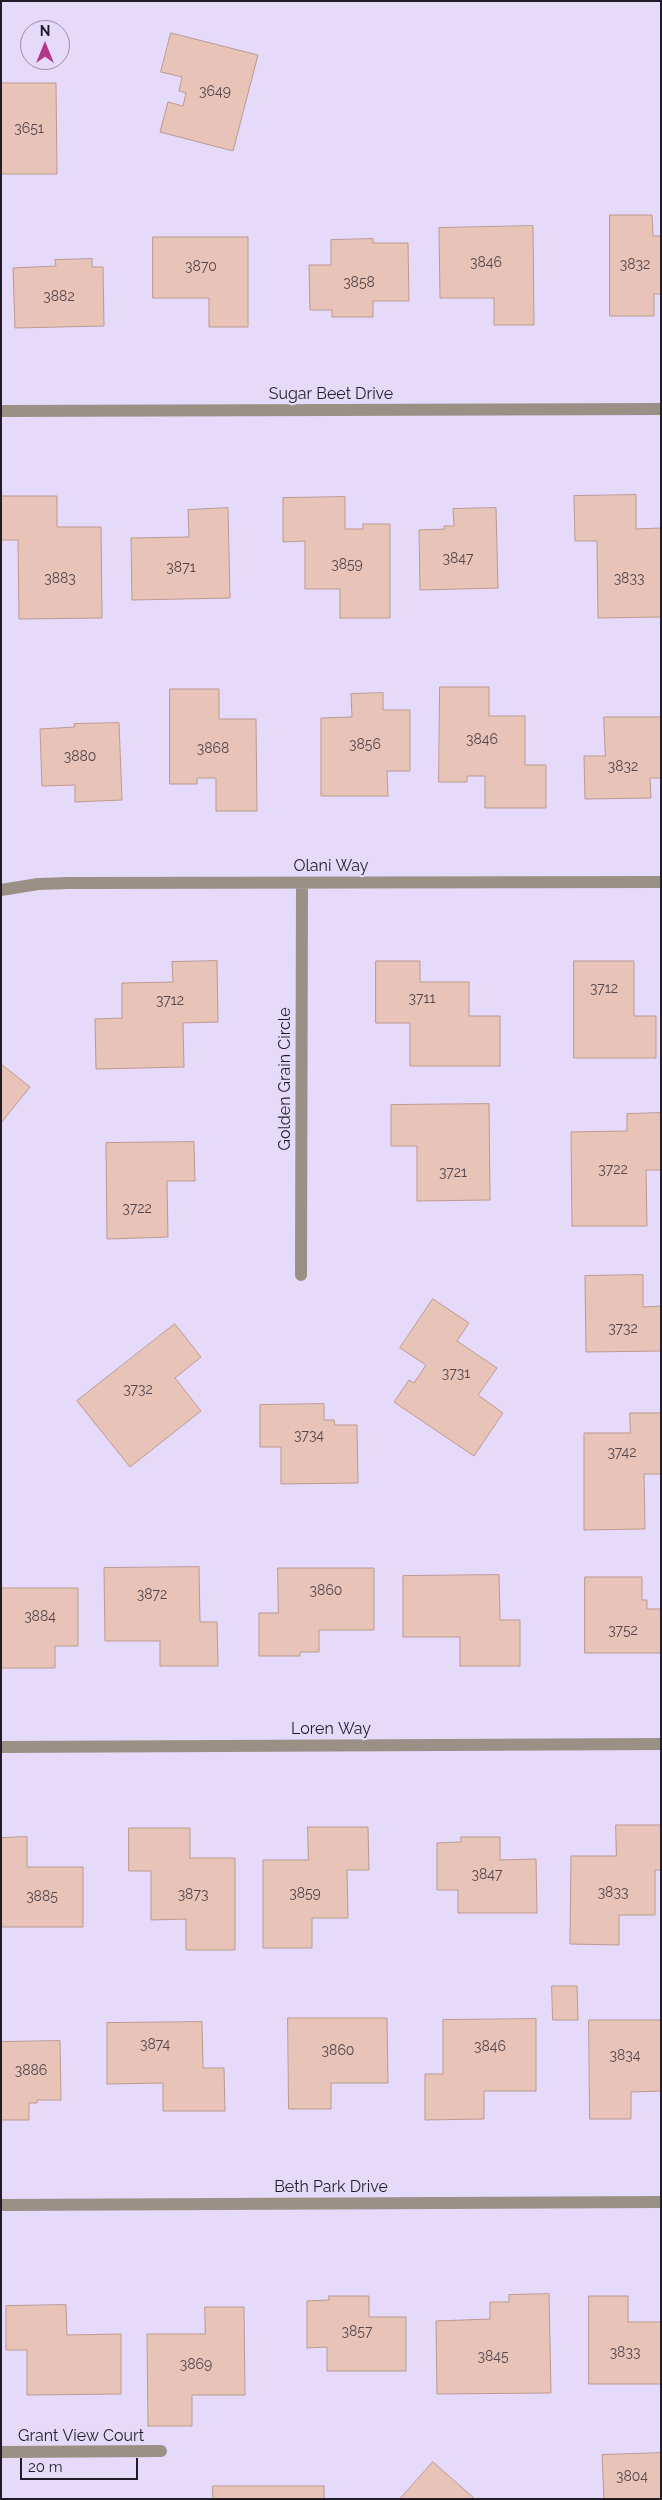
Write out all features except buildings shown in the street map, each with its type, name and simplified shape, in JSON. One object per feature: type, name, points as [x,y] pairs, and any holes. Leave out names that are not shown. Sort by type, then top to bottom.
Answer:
[{"type":"street","name":"Sugar Beet Drive","points":[[1,411],[661,409]]},
{"type":"street","name":"Olani Way","points":[[1,890],[38,884],[69,883],[661,882]]},
{"type":"street","name":"Golden Grain Circle","points":[[301,1276],[302,883]]},
{"type":"street","name":"Loren Way","points":[[1,1747],[661,1744]]},
{"type":"street","name":"Beth Park Drive","points":[[1,2205],[661,2202]]},
{"type":"street","name":"Grant View Court","points":[[1,2452],[161,2451]]}]
